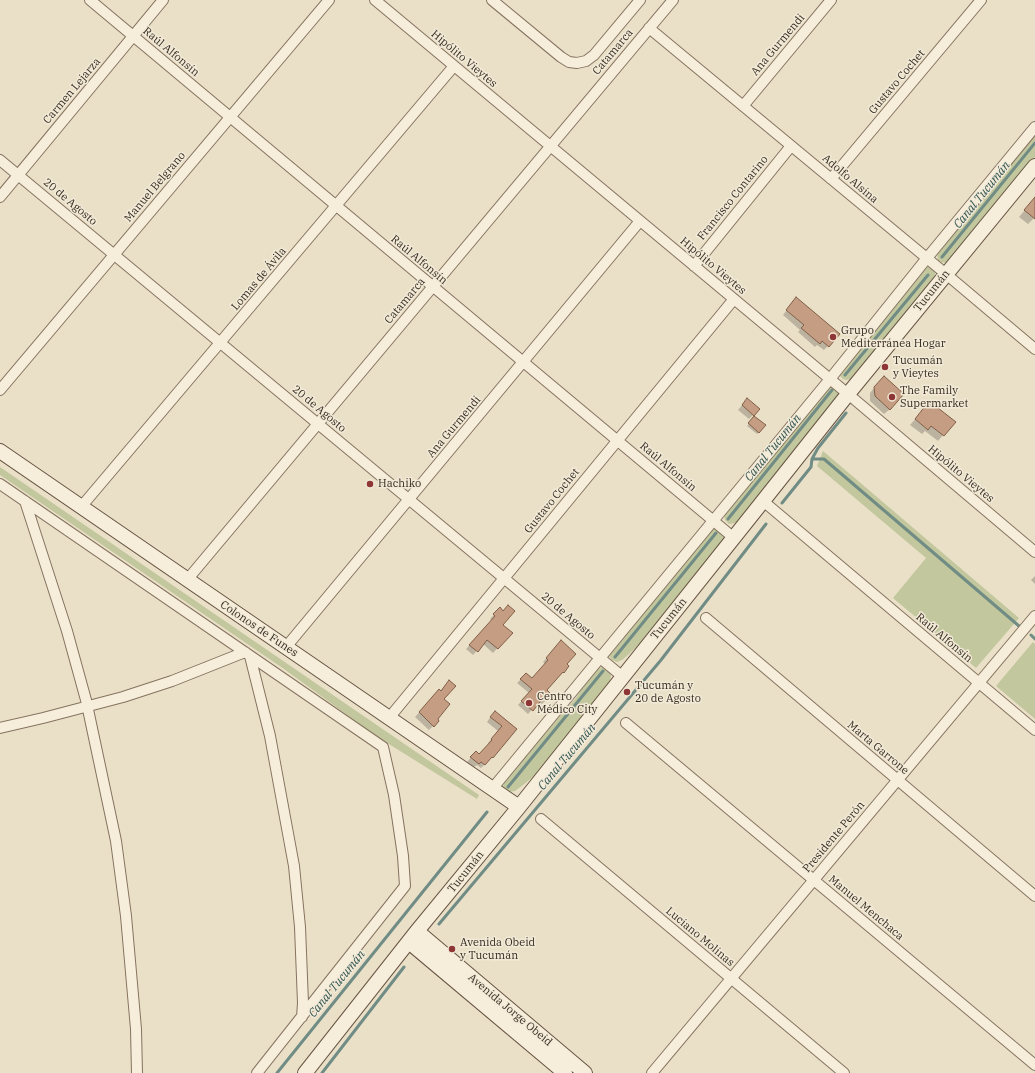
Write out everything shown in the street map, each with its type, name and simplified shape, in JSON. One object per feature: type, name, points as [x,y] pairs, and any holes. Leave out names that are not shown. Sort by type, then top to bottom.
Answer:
[{"type":"main road","name":"Tucumán","points":[[305,1073],[764,502],[848,394],[1035,166]]},
{"type":"main road","name":"Colonos de Funes","points":[[0,451],[519,807]]},
{"type":"main road","name":"Avenida Jorge Obeid","points":[[413,937],[565,1073]]},
{"type":"main road","name":"Avenida Jorge Obeid","points":[[413,937],[585,1073]]},
{"type":"street","name":"Raúl Alfonsín","points":[[90,0],[734,538]]},
{"type":"street","name":"Carmen Lejarza","points":[[0,196],[163,0]]},
{"type":"street","name":"Manuel Belgrano","points":[[0,390],[329,0]]},
{"type":"street","name":"Hipólito Vieytes","points":[[375,0],[848,394],[1035,552]]},
{"type":"street","points":[[492,0],[561,58],[569,62],[577,63],[586,61],[594,54],[640,0]]},
{"type":"street","name":"Catamarca","points":[[187,580],[672,0]]},
{"type":"street","name":"Ana Gurmendi","points":[[743,106],[831,0]]},
{"type":"street","name":"Gustavo Cochet","points":[[831,179],[981,0]]},
{"type":"street","name":"Adolfo Alsina","points":[[649,28],[1035,349]]},
{"type":"street","name":"Lomas de Ávila","points":[[81,506],[454,66]]},
{"type":"street","points":[[492,789],[830,379],[1035,127]]},
{"type":"street","name":"Francisco Contarino","points":[[694,266],[791,146]]},
{"type":"street","name":"20 de Agosto","points":[[0,160],[623,677]]},
{"type":"street","name":"Ana Gurmendi","points":[[286,647],[640,221]]},
{"type":"street","name":"Gustavo Cochet","points":[[389,718],[734,299]]},
{"type":"street","points":[[0,484],[383,747],[394,795],[403,856],[405,886],[257,1073]]},
{"type":"street","points":[[25,501],[68,632],[88,706],[116,841],[126,916],[136,1029],[137,1073]]},
{"type":"street","name":"Raúl Alfonsín","points":[[764,502],[1035,730]]},
{"type":"street","name":"Presidente Perón","points":[[652,1073],[1035,616]]},
{"type":"street","name":"Marta Garrone","points":[[706,618],[1035,896]]},
{"type":"street","points":[[0,728],[123,697],[247,654]]},
{"type":"street","points":[[247,654],[270,736],[294,866],[301,942],[302,1017]]},
{"type":"street","name":"Manuel Menchaca","points":[[626,723],[1035,1065]]},
{"type":"street","name":"Luciano Molinas","points":[[541,818],[844,1073]]},
{"type":"green space","points":[[1035,132],[1035,157],[950,259],[946,263],[938,260],[937,253],[1001,176]]},
{"type":"green space","points":[[927,267],[935,271],[934,280],[852,379],[843,379],[840,376],[841,370],[923,268]]},
{"type":"green space","points":[[829,386],[839,391],[839,394],[736,523],[729,524],[725,520],[724,513]]},
{"type":"green space","points":[[823,451],[1019,618],[976,668],[893,598],[926,558],[817,466]]},
{"type":"green space","points":[[0,467],[479,795],[477,799],[376,736],[284,669],[0,475]]},
{"type":"green space","points":[[714,527],[723,531],[724,537],[722,545],[654,630],[622,660],[617,662],[612,660],[609,656],[611,652]]},
{"type":"green space","points":[[1033,642],[1035,644],[1035,719],[996,686]]},
{"type":"green space","points":[[602,667],[606,668],[610,672],[610,683],[538,773],[515,791],[509,792],[504,790],[503,787],[505,779],[576,698],[588,679],[596,670]]},
{"type":"building","points":[[1035,197],[1035,219],[1024,210]]},
{"type":"building","points":[[796,297],[840,334],[829,347],[822,341],[820,344],[801,328],[804,325],[786,310]]},
{"type":"building","points":[[884,376],[904,394],[890,410],[875,396],[874,387]]},
{"type":"building","points":[[747,398],[760,409],[754,416],[742,405]]},
{"type":"building","points":[[929,401],[956,422],[944,436],[931,426],[928,430],[915,419]]},
{"type":"building","points":[[754,416],[766,425],[759,433],[748,423]]},
{"type":"building","points":[[508,605],[515,611],[503,625],[513,633],[498,649],[487,640],[478,652],[469,645],[495,616],[493,614],[500,607],[503,611]]},
{"type":"building","points":[[561,640],[576,654],[567,664],[569,666],[564,673],[563,672],[547,690],[552,695],[547,701],[543,698],[533,711],[521,701],[532,689],[520,679],[526,673],[532,678],[548,660],[546,658]]},
{"type":"building","points":[[449,680],[456,686],[444,699],[450,704],[438,719],[439,721],[434,727],[419,712],[439,689],[441,691]]},
{"type":"building","points":[[495,711],[517,729],[493,758],[492,757],[485,765],[481,762],[479,764],[470,757],[476,751],[479,754],[502,726],[490,717]]},
{"type":"waterway","name":"Canal Tucumán","points":[[942,257],[1035,143]]},
{"type":"waterway","name":"Canal Tucumán","points":[[845,375],[928,275]]},
{"type":"waterway","name":"Canal Tucumán","points":[[728,519],[832,390]]},
{"type":"waterway","name":"Canal Tucumán","points":[[782,503],[811,467],[812,459],[818,448],[846,413]]},
{"type":"waterway","points":[[812,459],[824,459],[1019,626]]},
{"type":"waterway","name":"Canal Tucumán","points":[[439,924],[661,660],[766,524]]},
{"type":"waterway","name":"Canal Tucumán","points":[[615,657],[716,533]]},
{"type":"waterway","points":[[1031,635],[1035,639]]},
{"type":"waterway","name":"Canal Tucumán","points":[[508,787],[603,671]]},
{"type":"waterway","name":"Canal Tucumán","points":[[277,1073],[487,812]]},
{"type":"waterway","name":"Canal Tucumán","points":[[322,1073],[404,967]]},
{"type":"place","name":"Grupo Mediterránea Hogar","points":[[833,337]]},
{"type":"place","name":"Tucumán y Vieytes","points":[[885,367]]},
{"type":"place","name":"The Family Supermarket","points":[[892,397]]},
{"type":"place","name":"Hachiko","points":[[370,484]]},
{"type":"place","name":"Tucumán y 20 de Agosto","points":[[627,692]]},
{"type":"place","name":"Centro Médico City","points":[[529,703]]},
{"type":"place","name":"Avenida Obeid y Tucumán","points":[[452,949]]}]
